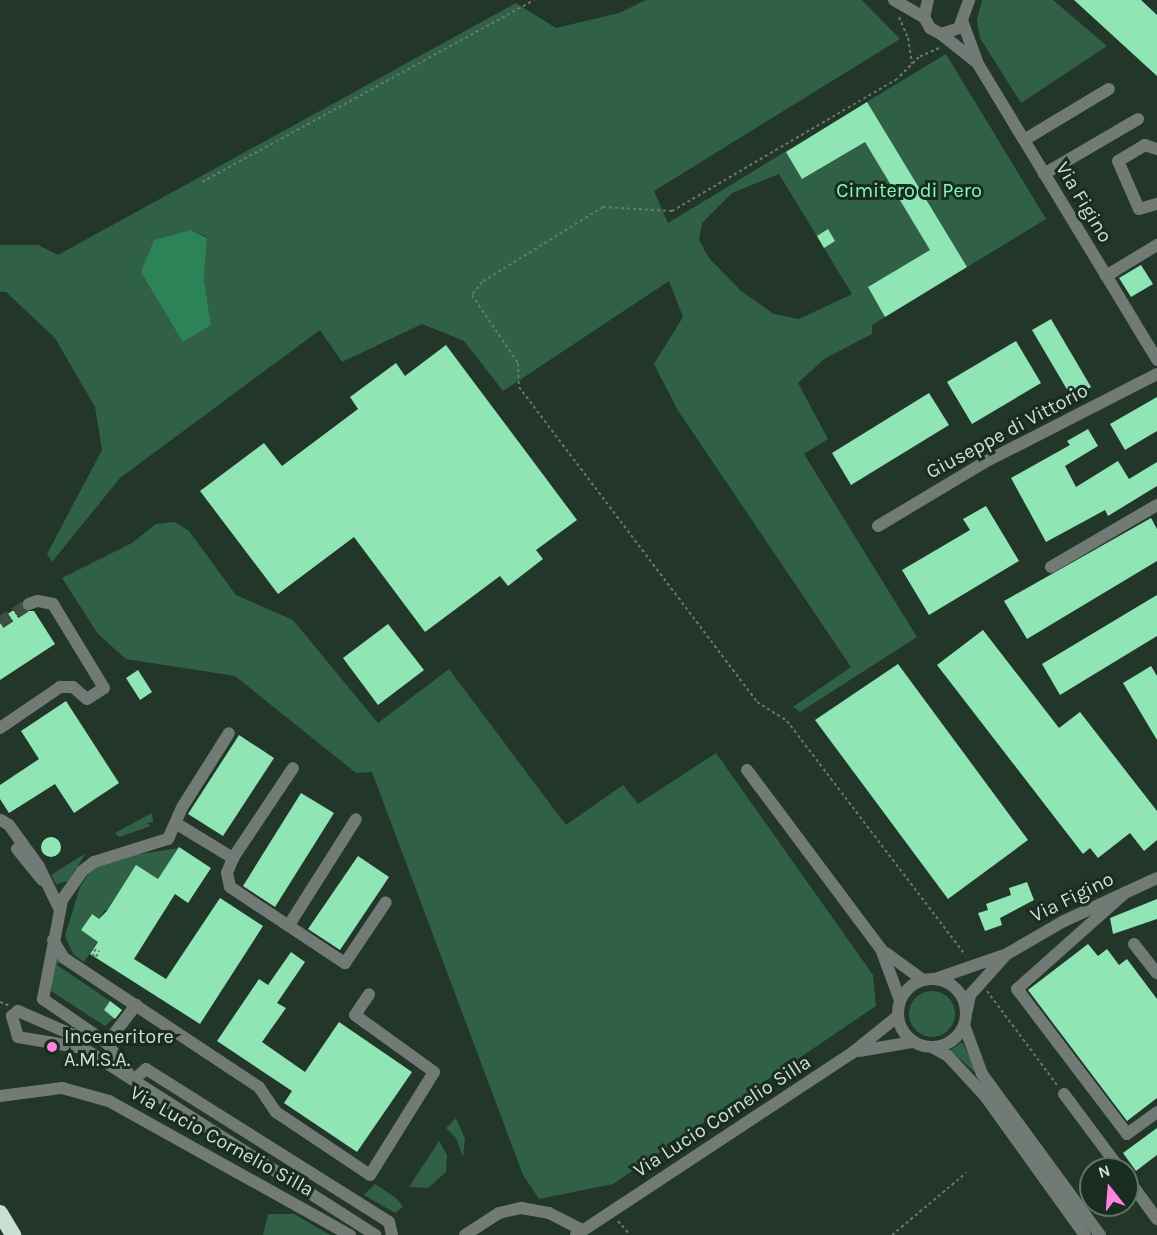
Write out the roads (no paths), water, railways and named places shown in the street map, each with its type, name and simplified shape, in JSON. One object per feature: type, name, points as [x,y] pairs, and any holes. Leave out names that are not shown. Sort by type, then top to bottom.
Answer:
[{"type":"highway","points":[[0,1213],[13,1235]]},
{"type":"street","points":[[924,17],[928,0]]},
{"type":"street","name":"Via Figino","points":[[961,0],[978,64],[1157,360]]},
{"type":"street","name":"Via Figino","points":[[902,2],[924,17],[930,28],[978,64]]},
{"type":"street","points":[[941,34],[953,32],[966,12]]},
{"type":"street","points":[[1023,140],[1109,89]]},
{"type":"street","points":[[1044,174],[1138,119]]},
{"type":"street","points":[[1157,149],[1145,145],[1118,161],[1139,209],[1157,204]]},
{"type":"street","points":[[1106,276],[1157,245]]},
{"type":"street","name":"Giuseppe di Vittorio","points":[[878,526],[985,462],[1157,374]]},
{"type":"street","points":[[1051,567],[1157,505]]},
{"type":"street","points":[[0,728],[60,687],[73,687],[87,699],[104,688],[53,604],[46,600],[29,604]]},
{"type":"street","points":[[133,1080],[107,1043],[43,999],[60,910],[82,871],[125,849],[158,844],[168,839],[177,824],[183,806],[229,733]]},
{"type":"street","points":[[293,768],[233,858],[227,873],[230,887],[345,963],[386,902]]},
{"type":"street","points":[[747,770],[881,949],[900,1000],[898,1016],[903,1031],[913,1042]]},
{"type":"street","points":[[1,819],[25,861],[43,881],[60,910]]},
{"type":"street","points":[[289,926],[356,819]]},
{"type":"street","points":[[177,824],[233,858]]},
{"type":"street","name":"Via Figino","points":[[929,980],[973,968],[1007,954],[1126,892],[1157,879]]},
{"type":"street","points":[[1126,892],[1017,989],[1127,1134],[1157,1112]]},
{"type":"street","points":[[53,940],[64,958],[260,1087],[276,1112],[370,1175],[434,1072],[356,1015],[369,994]]},
{"type":"street","points":[[1134,944],[1157,973]]},
{"type":"street","points":[[881,949],[929,980],[954,987],[982,1074],[1100,1235]]},
{"type":"street","name":"Via Figino","points":[[965,1019],[970,996],[1007,954]]},
{"type":"street","points":[[900,1000],[910,987],[929,980]]},
{"type":"street","points":[[107,1043],[136,1005]]},
{"type":"street","points":[[18,1011],[44,1019],[73,1035],[83,1048],[18,1037],[12,1016],[18,1011]]},
{"type":"street","name":"Via Lucio Cornelio Silla","points":[[465,1235],[499,1213],[521,1208],[549,1213],[580,1233],[852,1053],[898,1016]]},
{"type":"street","points":[[932,1047],[954,1040],[965,1019]]},
{"type":"street","name":"Via Lucio Cornelio Silla","points":[[852,1053],[884,1044],[913,1042],[932,1047],[953,1060],[985,1096],[1085,1235]]},
{"type":"street","name":"Via Lucio Cornelio Silla","points":[[83,1048],[375,1235]]},
{"type":"street","name":"Via Lucio Cornelio Silla","points":[[133,1080],[146,1068],[389,1222],[392,1235]]},
{"type":"street","name":"Via Lucio Cornelio Silla","points":[[0,1096],[62,1088],[109,1101],[350,1235]]},
{"type":"street","points":[[1064,1094],[1111,1157]]},
{"type":"street","points":[[1139,1194],[1157,1219]]},
{"type":"tunnel","points":[[0,623],[29,604]]},
{"type":"place","name":"Inceneritore A.M.S.A.","points":[[52,1047]]},
{"type":"park label","name":"Cimitero di Pero","points":[[909,190]]}]
